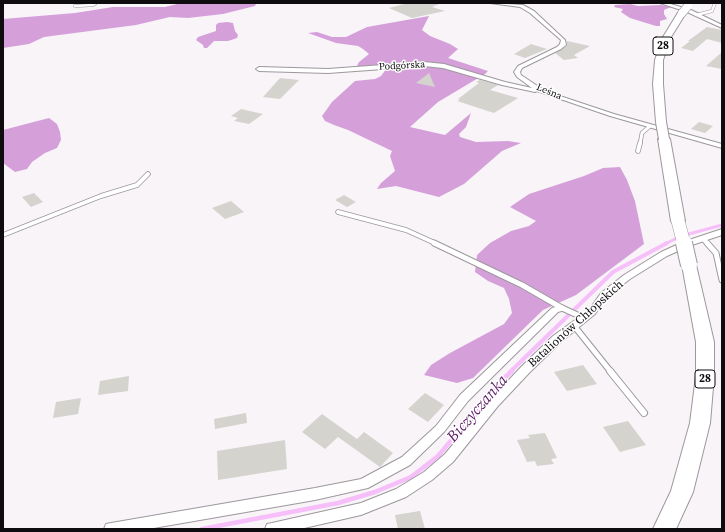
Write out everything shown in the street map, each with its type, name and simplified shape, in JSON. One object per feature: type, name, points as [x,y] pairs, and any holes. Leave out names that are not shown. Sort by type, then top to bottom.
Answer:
[{"type":"main road","name":"28","points":[[664,529],[682,492],[700,423],[705,376],[705,342],[678,221],[661,122],[658,84],[659,60],[667,37],[687,7]]},
{"type":"street","name":"Leśna","points":[[492,3],[521,6],[532,12],[563,40],[563,45],[559,48],[520,68],[517,72],[519,76],[543,92],[650,126],[722,146]]},
{"type":"street","points":[[662,3],[696,15],[722,27]]},
{"type":"street","name":"Podgórska","points":[[259,69],[328,71],[424,64],[444,66],[504,84],[543,92]]},
{"type":"street","name":"Batalionów Chłopskich","points":[[272,529],[361,509],[401,493],[428,476],[449,458],[494,403],[526,369],[557,339],[575,326],[582,318],[592,312],[604,295],[627,277],[664,254],[702,238],[722,232]]},
{"type":"street","points":[[111,529],[315,494],[363,484],[406,461],[440,429],[470,393],[554,310],[562,308]]},
{"type":"lane","points":[[75,6],[93,5],[96,3]]},
{"type":"lane","points":[[696,15],[712,11],[715,3]]},
{"type":"lane","points":[[638,151],[642,133],[650,126]]},
{"type":"lane","points":[[3,235],[101,196],[137,184],[148,174]]},
{"type":"lane","points":[[338,212],[406,230],[522,285],[582,318]]},
{"type":"lane","points":[[702,238],[716,253],[722,280]]},
{"type":"lane","points":[[575,326],[644,413]]},
{"type":"shaded area","points":[[181,3],[256,4],[255,6],[223,14],[188,18],[170,17],[136,25],[44,37],[29,44],[3,48],[3,19],[75,13],[113,7],[165,7]]},
{"type":"shaded area","points":[[630,4],[638,6],[661,5],[671,7],[664,10],[664,14],[667,19],[660,21],[660,26],[656,26],[630,18],[621,12],[623,9],[614,7],[615,5]]},
{"type":"shaded area","points":[[429,16],[422,30],[430,36],[458,49],[448,58],[488,71],[438,102],[410,127],[445,135],[471,113],[466,127],[459,134],[460,137],[476,142],[508,141],[521,143],[502,151],[464,184],[439,197],[396,186],[377,189],[381,183],[395,171],[390,156],[392,151],[325,121],[322,116],[332,102],[355,81],[375,79],[381,76],[387,68],[357,66],[359,62],[369,54],[363,49],[358,46],[336,43],[308,33],[317,32],[332,37],[346,37],[367,27]]},
{"type":"shaded area","points":[[218,23],[233,23],[235,31],[238,35],[237,38],[228,41],[214,41],[207,48],[204,48],[203,45],[196,40],[198,37],[216,31],[216,25]]},
{"type":"shaded area","points":[[49,118],[57,124],[60,132],[61,140],[57,148],[45,153],[32,162],[27,169],[15,172],[3,163],[3,130]]},
{"type":"shaded area","points":[[620,167],[635,201],[644,244],[576,295],[543,310],[473,378],[457,383],[424,375],[431,365],[504,324],[512,313],[509,299],[504,288],[488,281],[475,272],[477,255],[490,243],[511,231],[529,226],[536,221],[510,207],[529,194],[584,176],[603,168]]},
{"type":"building","points":[[408,3],[439,3],[432,7],[445,11],[412,18],[389,8]]},
{"type":"building","points":[[707,27],[722,30],[722,43],[707,39],[693,51],[681,48],[690,41],[688,41]]},
{"type":"building","points":[[567,41],[590,46],[574,55],[578,58],[564,60],[555,53],[567,46]]},
{"type":"building","points":[[531,44],[547,49],[525,58],[514,54]]},
{"type":"building","points":[[722,52],[722,69],[706,66]]},
{"type":"building","points":[[429,73],[435,87],[416,83]]},
{"type":"building","points":[[280,78],[299,80],[280,99],[263,97]]},
{"type":"building","points":[[480,80],[498,85],[490,90],[518,98],[494,113],[457,101],[479,83],[476,82]]},
{"type":"building","points":[[241,109],[263,114],[249,124],[234,121],[238,118],[231,116]]},
{"type":"building","points":[[699,122],[713,126],[705,133],[691,129]]},
{"type":"building","points":[[34,193],[43,202],[31,207],[22,197]]},
{"type":"building","points":[[344,195],[356,202],[347,207],[335,200]]},
{"type":"building","points":[[231,201],[244,212],[225,219],[212,208]]},
{"type":"building","points":[[583,365],[597,384],[567,391],[554,372]]},
{"type":"building","points":[[129,376],[128,391],[98,395],[100,381]]},
{"type":"building","points":[[425,393],[444,405],[428,422],[408,409]]},
{"type":"building","points":[[81,398],[78,414],[53,418],[56,402]]},
{"type":"building","points":[[246,413],[247,423],[215,429],[214,419]]},
{"type":"building","points":[[322,414],[357,439],[364,432],[393,453],[380,467],[338,437],[325,449],[302,432]]},
{"type":"building","points":[[628,421],[646,445],[620,452],[603,427]]},
{"type":"building","points":[[545,433],[557,458],[551,459],[554,464],[537,466],[535,461],[527,462],[517,440],[530,438],[528,435]]},
{"type":"building","points":[[285,440],[287,469],[218,480],[217,451]]},
{"type":"building","points":[[420,511],[425,529],[398,529],[395,515]]},
{"type":"waterway","name":"Biczyczanka","points":[[685,235],[722,225]]},
{"type":"waterway","name":"Biczyczanka","points":[[667,243],[679,237]]},
{"type":"waterway","name":"Biczyczanka","points":[[510,372],[613,272],[667,243]]},
{"type":"waterway","name":"Biczyczanka","points":[[202,529],[338,503],[375,492],[411,477],[438,456],[501,381],[512,371]]}]
